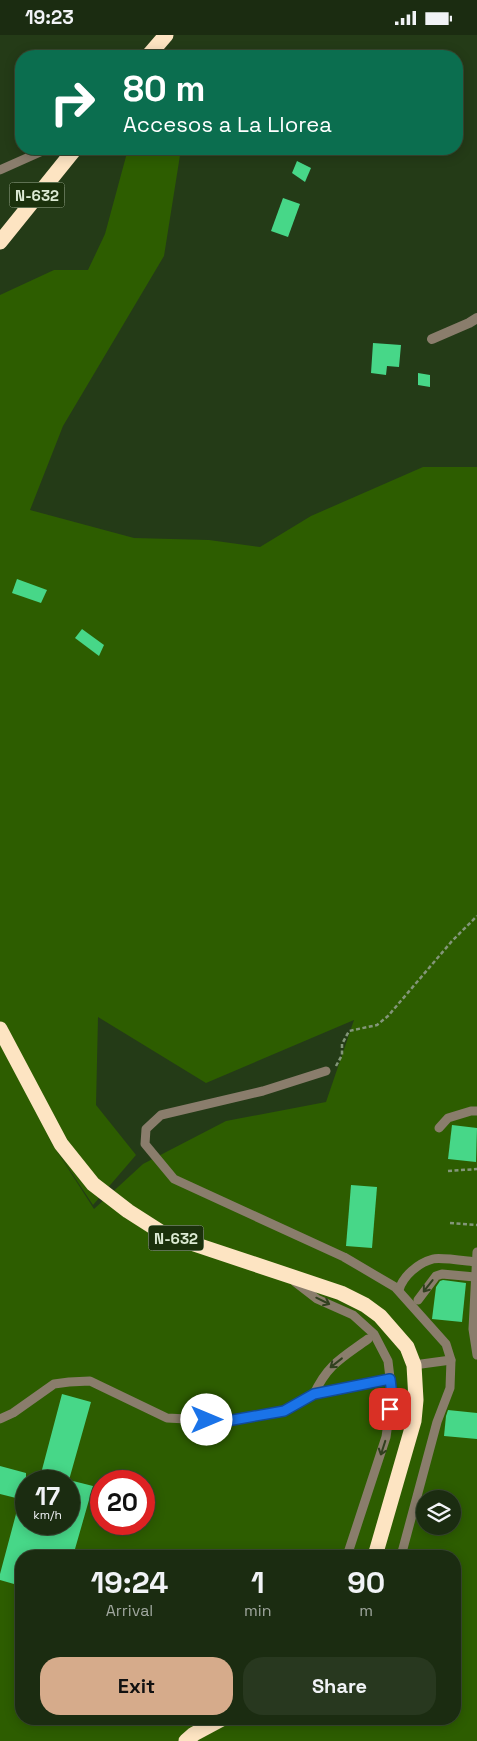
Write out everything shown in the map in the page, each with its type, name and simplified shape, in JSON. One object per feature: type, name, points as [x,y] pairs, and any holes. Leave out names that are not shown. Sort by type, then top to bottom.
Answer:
[{"type":"highway","points":[[153,50],[166,35]]},
{"type":"highway","name":"N-632","points":[[0,242],[69,155]]},
{"type":"highway","name":"N-632","points":[[0,1029],[60,1144],[93,1184],[128,1211],[164,1234],[341,1293],[364,1305],[392,1328],[407,1347],[414,1365],[416,1399],[414,1421],[377,1550]]},
{"type":"highway","points":[[186,1741],[205,1725]]},
{"type":"street","points":[[432,339],[477,318]]},
{"type":"lane","points":[[0,170],[34,155]]},
{"type":"lane","points":[[326,1071],[263,1091],[161,1115],[146,1129],[145,1144],[174,1179],[344,1257],[396,1287],[446,1344],[451,1360],[450,1388],[437,1422],[403,1550]]},
{"type":"lane","points":[[439,1128],[448,1119],[471,1111],[477,1111]]},
{"type":"lane","points":[[477,1252],[473,1329],[477,1355]]},
{"type":"lane","points":[[398,1290],[407,1274],[433,1259],[476,1262]]},
{"type":"lane","points":[[283,1273],[317,1299],[353,1315],[374,1334],[388,1361],[392,1395],[386,1437],[349,1550]]},
{"type":"lane","points":[[418,1299],[436,1276],[442,1274],[475,1277]]},
{"type":"lane","points":[[314,1394],[321,1380],[331,1367],[368,1339]]},
{"type":"lane","points":[[414,1365],[451,1360]]},
{"type":"lane","points":[[0,1419],[13,1413],[54,1384],[69,1381],[90,1381],[167,1418],[227,1421],[284,1411],[314,1394],[390,1379]]},
{"type":"path","points":[[326,1071],[338,1065],[342,1055],[342,1044],[350,1031],[377,1025],[388,1016],[452,941],[477,916]]},
{"type":"path","points":[[448,1171],[477,1169]]},
{"type":"path","points":[[450,1223],[477,1225]]},
{"type":"green space","points":[[126,155],[180,155],[164,256],[63,426],[30,510],[134,538],[209,540],[260,547],[311,516],[423,467],[477,467],[477,1741],[0,1741],[0,295],[54,270],[88,270],[105,234]],"holes":[[[98,1017],[206,1083],[354,1020],[326,1102],[226,1121],[143,1164],[94,1209],[44,1131],[93,1205],[136,1155],[96,1105]]]},
{"type":"building","points":[[297,161],[311,168],[305,182],[292,173]]},
{"type":"building","points":[[283,198],[300,204],[288,237],[271,231]]},
{"type":"building","points":[[373,343],[401,345],[399,367],[387,366],[386,375],[371,373]]},
{"type":"building","points":[[418,373],[430,375],[430,387],[418,385]]},
{"type":"building","points":[[17,579],[47,590],[41,603],[12,593]]},
{"type":"building","points":[[82,629],[104,645],[99,656],[75,638]]},
{"type":"building","points":[[452,1125],[477,1128],[476,1162],[448,1159]]},
{"type":"building","points":[[351,1185],[377,1187],[372,1248],[346,1246]]},
{"type":"building","points":[[443,1280],[466,1283],[462,1322],[432,1319],[436,1287]]},
{"type":"building","points":[[62,1394],[91,1402],[72,1470],[42,1470]]},
{"type":"building","points":[[448,1410],[477,1413],[477,1439],[444,1436]]},
{"type":"building","points":[[0,1466],[15,1470],[15,1498],[0,1494]]},
{"type":"building","points":[[80,1483],[90,1485],[90,1496],[80,1532]]},
{"type":"building","points":[[15,1518],[15,1535],[79,1535],[75,1550],[15,1550],[15,1584],[0,1580]]},
{"type":"route","points":[[207,1420],[227,1421],[284,1411],[314,1394],[390,1379],[392,1395],[390,1409]]}]
